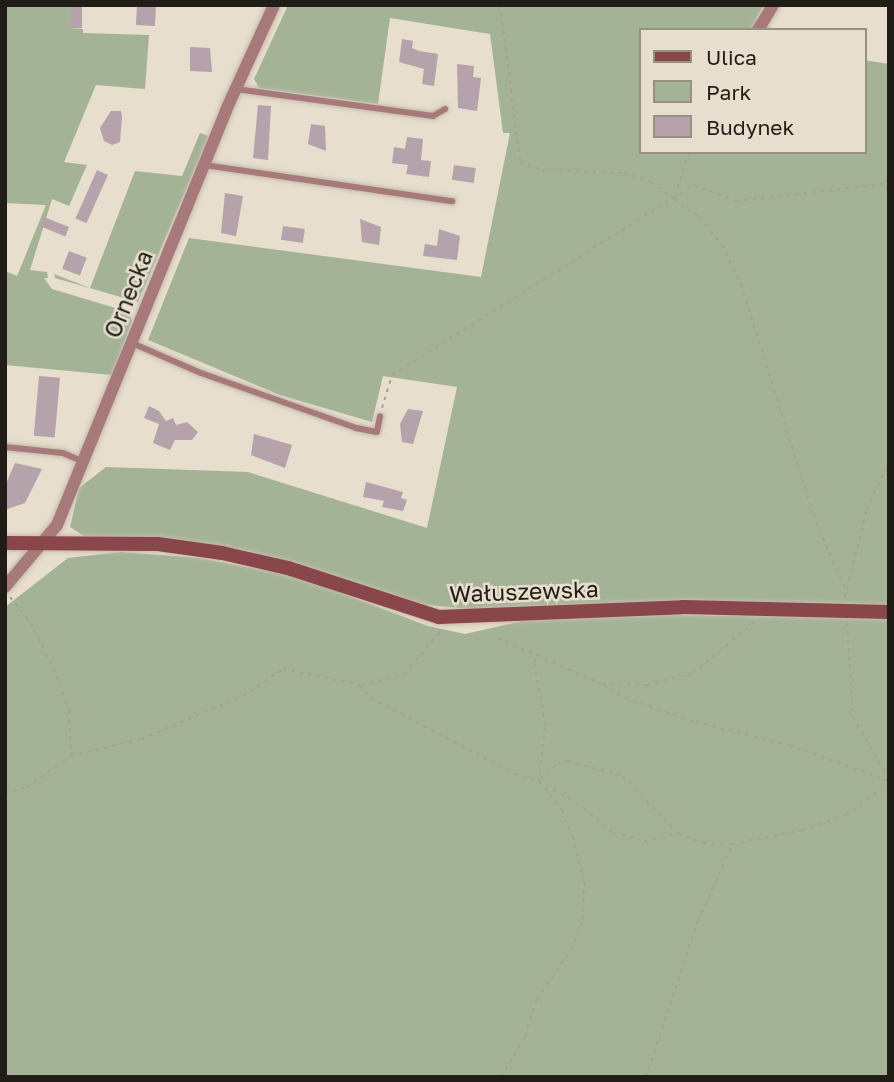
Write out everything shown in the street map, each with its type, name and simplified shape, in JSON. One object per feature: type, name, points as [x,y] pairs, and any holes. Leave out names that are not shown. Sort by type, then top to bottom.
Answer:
[{"type":"street","name":"Ornecka","points":[[5,589],[46,542],[84,462],[204,165],[274,5]]},
{"type":"street","points":[[759,28],[773,5]]},
{"type":"street","name":"Wałuszewska","points":[[5,543],[158,544],[222,552],[309,574],[439,617],[683,607],[889,612]]},
{"type":"lane","points":[[236,89],[433,116],[444,109]]},
{"type":"lane","points":[[204,165],[452,201]]},
{"type":"lane","points":[[131,343],[201,373],[356,428],[377,432],[380,416]]},
{"type":"lane","points":[[5,447],[64,453],[84,462]]},
{"type":"path","points":[[500,5],[520,162],[542,170],[624,173],[651,183],[700,218],[722,245],[741,284],[813,514],[845,590]]},
{"type":"path","points":[[674,199],[688,154]]},
{"type":"path","points":[[380,416],[392,375],[502,302],[694,185],[736,201],[889,183]]},
{"type":"path","points":[[889,462],[867,509],[859,551],[845,590],[844,612],[853,718],[889,781]]},
{"type":"path","points":[[5,589],[31,624],[57,676],[69,711],[71,756]]},
{"type":"path","points":[[602,684],[647,685],[685,676],[733,643],[767,610]]},
{"type":"path","points":[[5,794],[27,787],[71,756],[141,739],[243,696],[274,671],[325,675],[360,685],[405,674],[446,622]]},
{"type":"path","points":[[498,638],[602,684],[625,698],[696,722],[789,746],[889,781]]},
{"type":"path","points":[[501,1077],[525,1037],[537,999],[571,950],[583,919],[584,881],[573,838],[562,811],[539,781],[545,725],[534,662],[537,654]]},
{"type":"path","points":[[360,685],[371,698],[515,774],[539,781],[584,808],[613,833],[644,841],[678,833]]},
{"type":"path","points":[[539,781],[558,764],[568,761],[623,776],[678,833],[703,843],[732,844],[803,830],[846,815],[889,781]]},
{"type":"path","points":[[646,1077],[694,933],[732,844]]},
{"type":"green space","points":[[5,5],[70,5],[70,28],[83,29],[83,33],[149,35],[145,89],[96,85],[64,162],[87,165],[69,206],[52,199],[30,270],[47,272],[48,278],[44,278],[52,289],[129,312],[132,321],[112,375],[5,365],[5,271],[17,276],[46,205],[5,203]]},
{"type":"green space","points":[[288,5],[764,5],[756,19],[770,28],[638,28],[638,154],[866,154],[866,60],[889,64],[889,606],[492,611],[427,605],[249,551],[200,543],[84,536],[70,527],[79,488],[106,467],[248,472],[427,528],[457,387],[383,376],[372,422],[280,395],[148,340],[189,238],[481,277],[510,133],[503,133],[490,34],[390,18],[378,104],[259,88],[254,79]]},
{"type":"green space","points":[[200,133],[209,136],[138,302],[55,278],[54,274],[90,288],[135,171],[182,176]]},
{"type":"green space","points":[[121,552],[200,558],[299,577],[428,626],[465,634],[522,621],[670,615],[889,618],[889,1077],[5,1077],[5,607],[68,558]]},
{"type":"building","points":[[70,5],[82,5],[82,28],[70,28]]},
{"type":"building","points":[[137,5],[156,6],[155,26],[136,25]]},
{"type":"building","points":[[402,39],[413,41],[412,48],[419,51],[438,54],[434,86],[422,84],[424,69],[399,62]]},
{"type":"building","points":[[190,47],[210,48],[212,72],[190,71]]},
{"type":"building","points":[[457,64],[474,66],[473,77],[481,78],[477,111],[458,108]]},
{"type":"building","points":[[258,105],[271,106],[268,160],[253,158]]},
{"type":"building","points":[[111,111],[121,111],[122,117],[120,142],[112,145],[104,141],[100,128]]},
{"type":"building","points":[[311,124],[325,126],[326,151],[308,144]]},
{"type":"building","points":[[407,137],[423,139],[421,160],[431,161],[429,177],[406,174],[408,165],[392,163],[394,147],[405,149]]},
{"type":"building","points":[[454,165],[476,168],[474,183],[452,180]]},
{"type":"building","points":[[97,170],[108,175],[86,223],[75,218]]},
{"type":"building","points":[[225,193],[243,196],[236,236],[221,233]]},
{"type":"building","points":[[44,217],[69,227],[65,236],[40,226]]},
{"type":"building","points":[[360,219],[381,227],[379,245],[362,242]]},
{"type":"building","points":[[283,226],[305,229],[303,243],[281,240]]},
{"type":"building","points":[[439,229],[460,236],[457,260],[423,256],[425,244],[437,246]]},
{"type":"building","points":[[69,251],[87,258],[80,276],[62,269]]},
{"type":"building","points":[[39,376],[60,378],[55,438],[34,436]]},
{"type":"building","points":[[149,406],[159,411],[166,421],[173,418],[176,425],[187,422],[198,432],[192,440],[175,440],[170,450],[153,443],[159,424],[144,418]]},
{"type":"building","points":[[408,409],[423,411],[413,444],[402,442],[400,424]]},
{"type":"building","points":[[254,434],[292,445],[285,468],[251,455]]},
{"type":"building","points":[[15,463],[42,469],[25,503],[5,510],[5,486]]},
{"type":"building","points":[[366,482],[403,492],[401,498],[407,500],[403,511],[382,507],[384,501],[363,497]]}]
